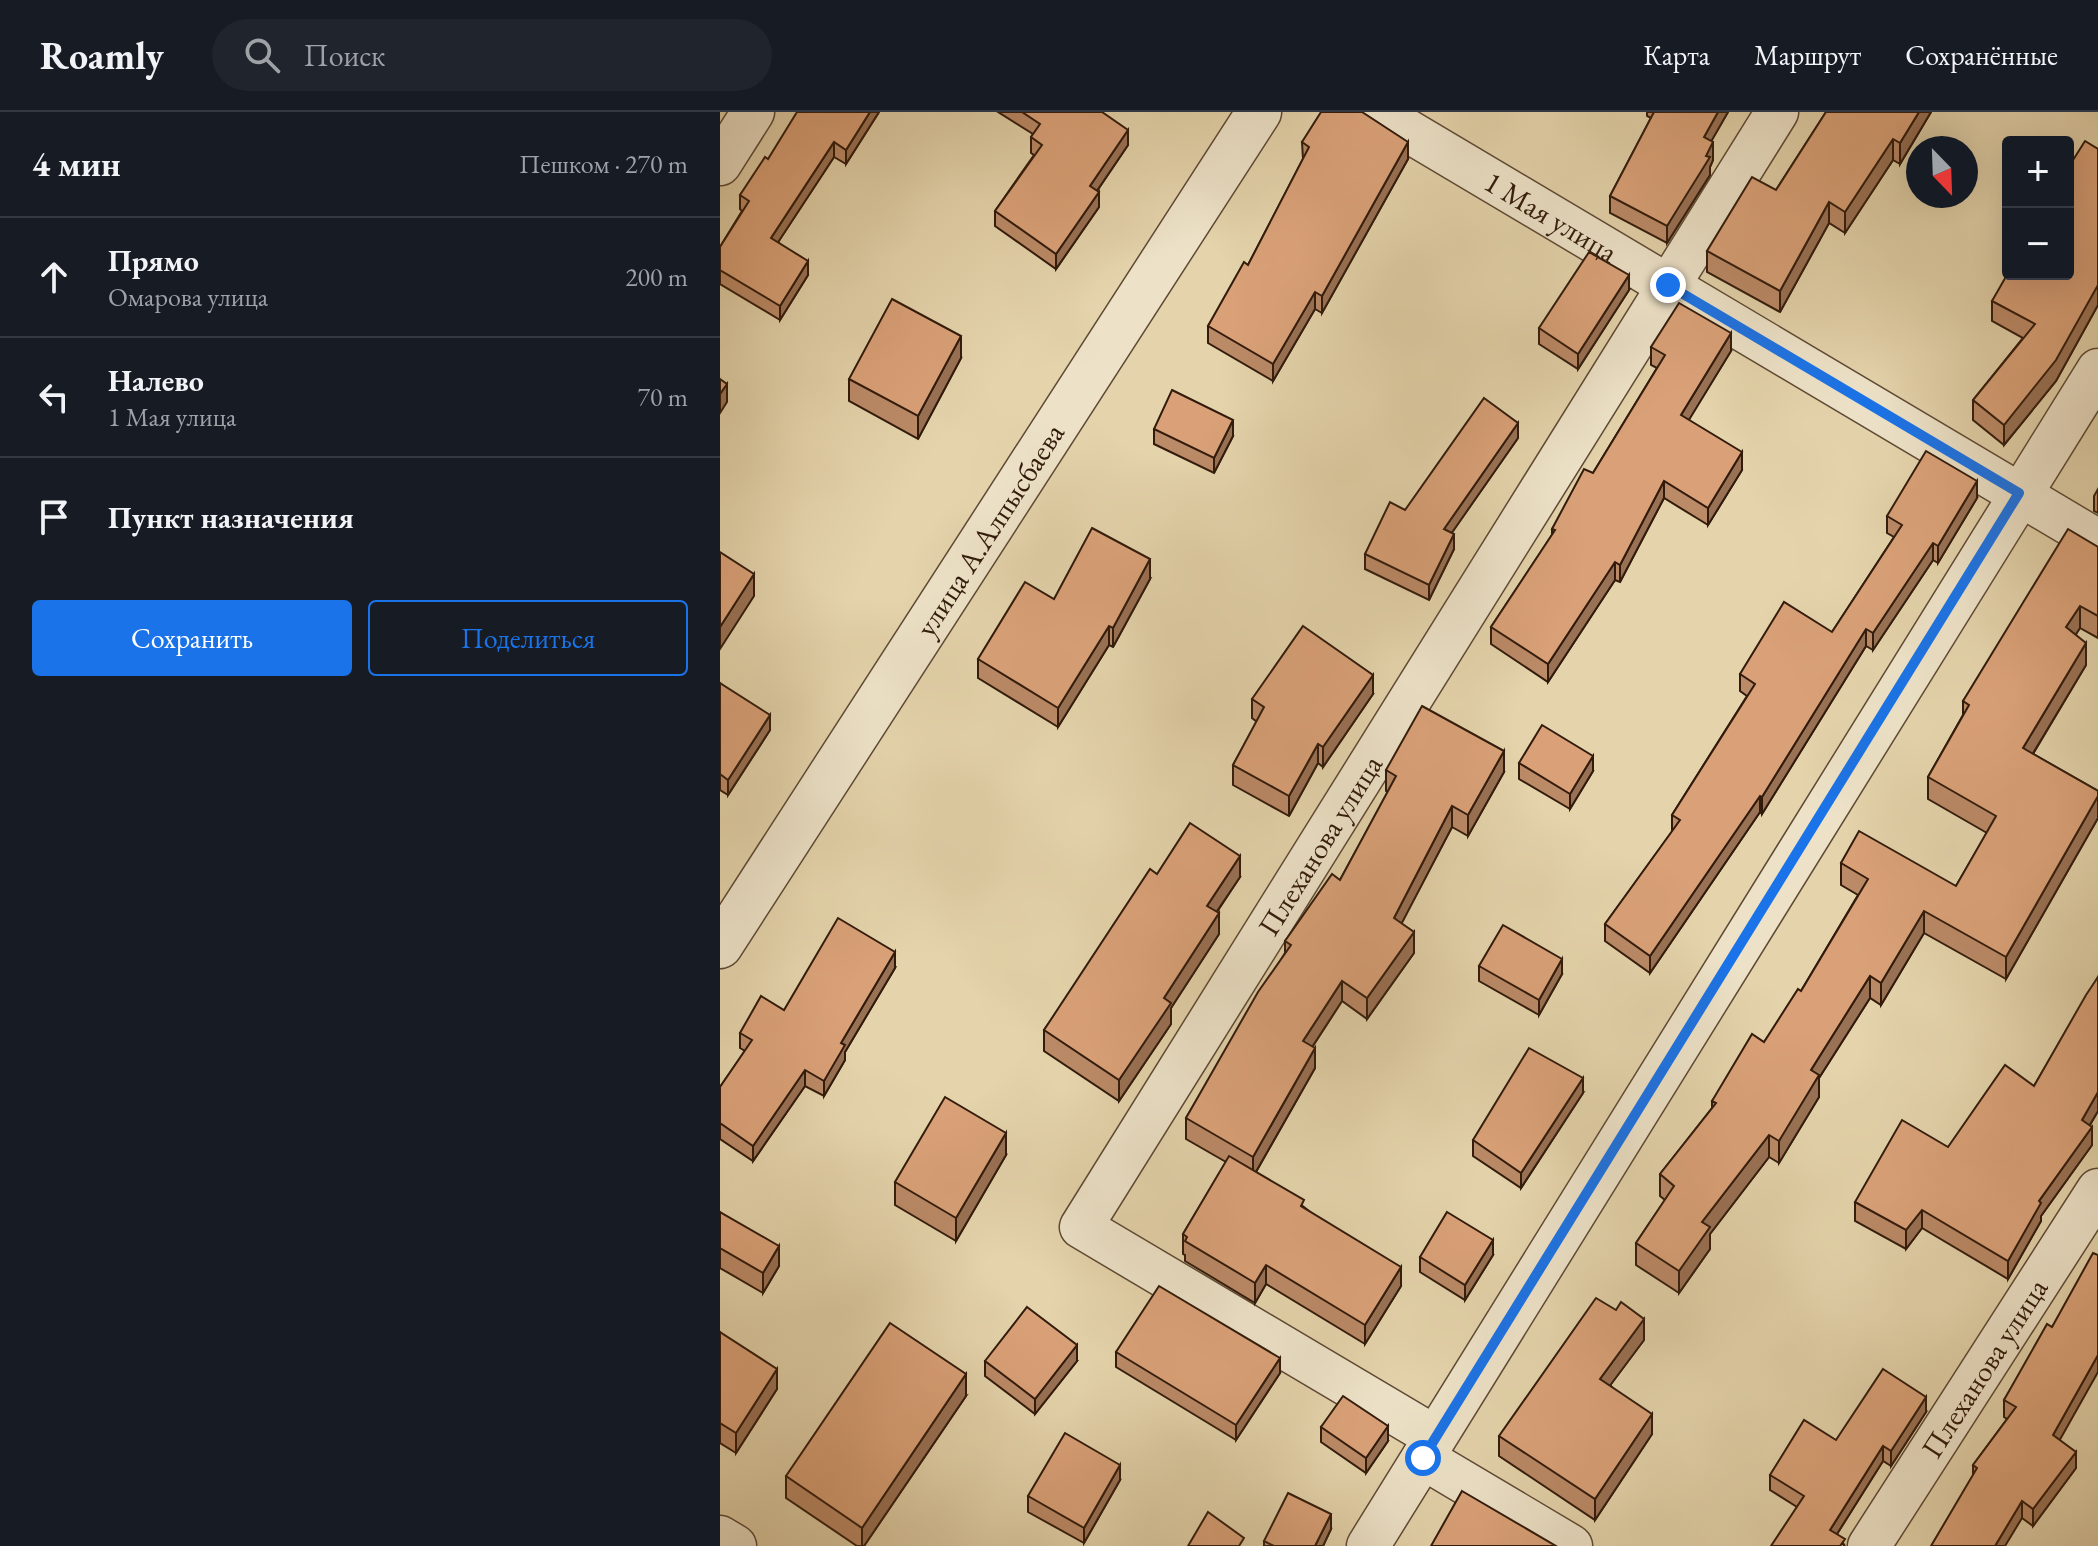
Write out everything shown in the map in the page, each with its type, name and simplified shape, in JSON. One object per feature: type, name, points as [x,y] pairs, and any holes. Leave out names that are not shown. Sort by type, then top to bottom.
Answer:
[{"type":"street","points":[[720,164],[753,112]]},
{"type":"street","name":"улица А.Алпысбаева","points":[[720,946],[1259,112]]},
{"type":"street","name":"1 Мая улица","points":[[1376,112],[2098,541]]},
{"type":"street","name":"Плеханова улица","points":[[1571,1546],[1429,1448],[1081,1227],[1777,112]]},
{"type":"street","points":[[1368,1546],[2098,370]]},
{"type":"street","name":"Плеханова улица","points":[[1869,1546],[2098,1190]]},
{"type":"street","points":[[720,1537],[735,1546]]},
{"type":"building","points":[[797,112],[870,112],[846,150],[834,142],[771,238],[808,261],[780,306],[720,270],[720,247],[749,201],[740,195],[765,157],[768,159]]},
{"type":"building","points":[[1022,112],[1102,112],[1128,130],[1090,186],[1099,192],[1056,254],[995,211],[1042,145],[1031,137],[1040,124]]},
{"type":"building","points":[[1321,112],[1362,112],[1408,142],[1322,296],[1315,292],[1273,364],[1208,326],[1244,262],[1248,265],[1309,147],[1302,142]]},
{"type":"building","points":[[1654,112],[1718,112],[1704,137],[1713,142],[1706,156],[1710,157],[1667,226],[1610,196]]},
{"type":"building","points":[[1826,112],[1919,112],[1900,143],[1893,139],[1845,212],[1829,202],[1780,291],[1707,251],[1752,177],[1776,190]]},
{"type":"building","points":[[2085,141],[2098,149],[2098,285],[2056,360],[2004,425],[1973,400],[2035,324],[1992,301],[2004,280],[2074,280],[2074,158]]},
{"type":"building","points":[[1589,252],[1629,275],[1578,354],[1539,328]]},
{"type":"building","points":[[892,299],[961,336],[918,416],[849,379]]},
{"type":"building","points":[[1679,303],[1731,333],[1681,415],[1742,452],[1708,508],[1664,481],[1620,565],[1615,562],[1548,664],[1491,627],[1555,530],[1552,529],[1584,469],[1593,473],[1665,355],[1651,347]]},
{"type":"building","points":[[720,379],[727,384],[720,394]]},
{"type":"building","points":[[1172,390],[1233,420],[1214,458],[1154,429]]},
{"type":"building","points":[[1484,398],[1518,423],[1444,529],[1454,534],[1429,585],[1365,554],[1390,502],[1405,510]]},
{"type":"building","points":[[1926,451],[1977,481],[1938,546],[1933,543],[1873,633],[1866,629],[1762,797],[1650,956],[1605,924],[1680,820],[1672,815],[1755,684],[1740,674],[1784,602],[1832,632],[1902,525],[1887,516]]},
{"type":"building","points":[[1092,528],[1150,559],[1113,628],[1109,626],[1058,708],[978,659],[1025,582],[1054,599]]},
{"type":"building","points":[[2068,529],[2098,547],[2098,616],[2080,606],[2066,627],[2086,643],[2023,748],[2098,791],[2098,796],[2006,957],[1924,911],[1881,983],[1870,976],[1811,1070],[1819,1075],[1779,1141],[1769,1135],[1702,1222],[1710,1227],[1679,1271],[1636,1243],[1674,1186],[1660,1174],[1716,1103],[1712,1101],[1752,1034],[1764,1042],[1798,989],[1801,991],[1868,879],[1841,863],[1859,831],[1956,886],[1996,816],[1928,777],[1969,705],[1963,701]]},
{"type":"building","points":[[720,552],[754,574],[720,627]]},
{"type":"building","points":[[1303,626],[1373,675],[1323,747],[1318,744],[1289,796],[1233,765],[1264,707],[1252,699]]},
{"type":"building","points":[[720,683],[770,715],[728,780],[720,774]]},
{"type":"building","points":[[1422,706],[1504,751],[1468,815],[1452,806],[1394,918],[1414,932],[1367,998],[1342,981],[1303,1041],[1315,1048],[1253,1157],[1186,1118],[1258,992],[1291,945],[1285,941],[1332,874],[1340,880],[1396,776],[1386,770]]},
{"type":"building","points":[[1542,725],[1593,756],[1570,794],[1519,763]]},
{"type":"building","points":[[1190,823],[1240,856],[1207,906],[1219,913],[1164,998],[1171,1003],[1119,1080],[1044,1030],[1150,869],[1157,874]]},
{"type":"building","points":[[838,918],[895,952],[841,1043],[845,1045],[824,1081],[805,1070],[753,1146],[720,1123],[720,1087],[752,1040],[740,1033],[761,996],[784,1010]]},
{"type":"building","points":[[1503,925],[1562,959],[1539,1000],[1479,966]]},
{"type":"building","points":[[2098,977],[2098,1092],[2082,1120],[2092,1127],[2039,1201],[2041,1203],[2008,1261],[1922,1210],[1906,1230],[1855,1202],[1902,1120],[1948,1147],[2005,1065],[2034,1086]]},
{"type":"building","points":[[1529,1048],[1583,1078],[1521,1173],[1473,1140]]},
{"type":"building","points":[[945,1097],[1006,1133],[956,1218],[895,1182]]},
{"type":"building","points":[[1229,1156],[1304,1200],[1301,1206],[1401,1267],[1365,1325],[1266,1265],[1255,1283],[1185,1241],[1187,1237],[1183,1234]]},
{"type":"building","points":[[720,1212],[779,1246],[763,1273],[720,1248]]},
{"type":"building","points":[[1447,1212],[1493,1240],[1465,1285],[1420,1257]]},
{"type":"building","points":[[2093,1253],[2098,1255],[2098,1355],[2053,1435],[2076,1452],[2033,1509],[2022,1501],[1995,1546],[1931,1546],[1977,1468],[1973,1465],[2016,1407],[2004,1400],[2047,1324],[2052,1327]]},
{"type":"building","points":[[1159,1286],[1280,1358],[1236,1425],[1116,1352]]},
{"type":"building","points":[[1596,1298],[1616,1310],[1621,1302],[1644,1319],[1600,1379],[1652,1414],[1595,1499],[1499,1436]]},
{"type":"building","points":[[1027,1307],[1077,1345],[1035,1399],[985,1361]]},
{"type":"building","points":[[890,1323],[966,1374],[862,1528],[786,1476]]},
{"type":"building","points":[[720,1332],[777,1369],[736,1433],[720,1423]]},
{"type":"building","points":[[1883,1369],[1926,1397],[1891,1451],[1883,1446],[1830,1530],[1845,1539],[1840,1546],[1771,1546],[1804,1496],[1770,1475],[1804,1420],[1836,1440]]},
{"type":"building","points":[[1343,1396],[1388,1426],[1366,1458],[1321,1427]]},
{"type":"building","points":[[1065,1433],[1120,1465],[1084,1528],[1028,1496]]},
{"type":"building","points":[[1462,1491],[1556,1546],[1431,1546]]},
{"type":"building","points":[[1288,1493],[1331,1514],[1315,1546],[1274,1546],[1264,1541]]},
{"type":"building","points":[[1208,1512],[1244,1538],[1239,1546],[1188,1546]]},
{"type":"route","points":[[1423,1458],[2019,493],[1668,285]]}]
